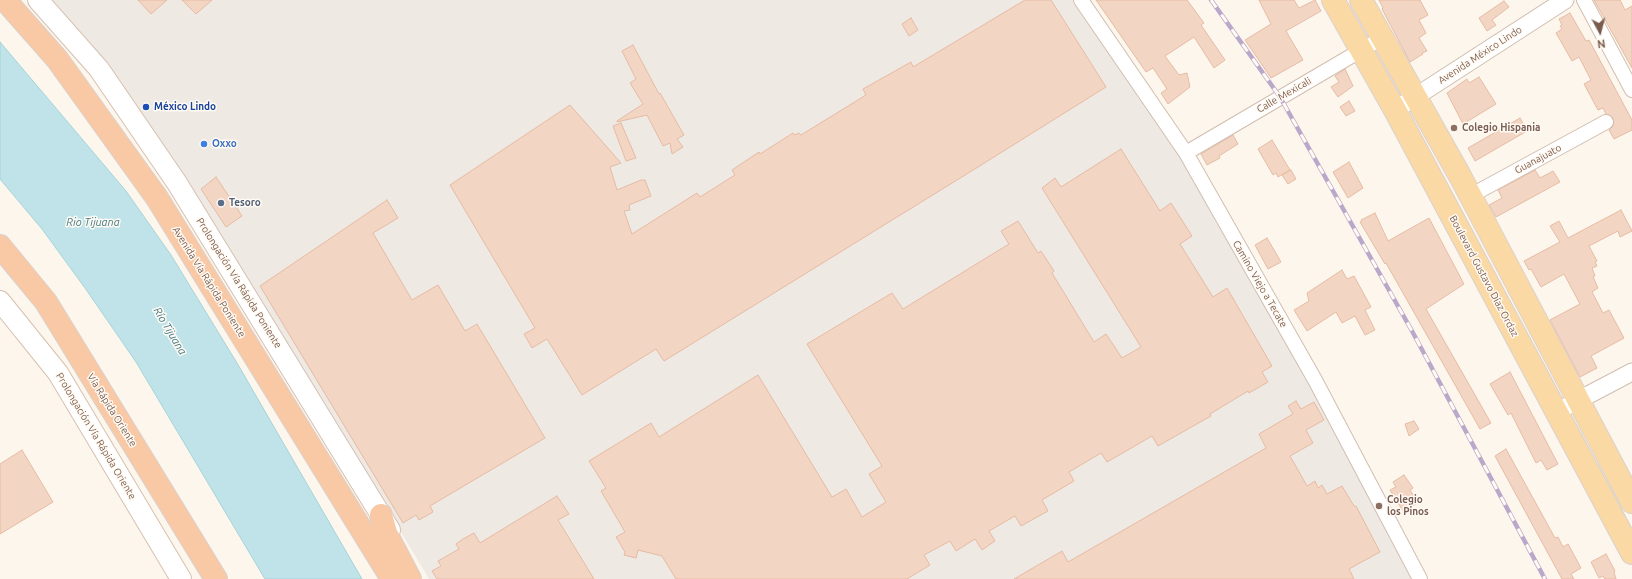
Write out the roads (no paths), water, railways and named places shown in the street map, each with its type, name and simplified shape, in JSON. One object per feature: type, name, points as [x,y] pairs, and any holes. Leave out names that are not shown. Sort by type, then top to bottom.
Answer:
[{"type":"highway","name":"Avenida Vía Rápida Poniente","points":[[5,0],[57,59],[157,198],[392,579]]},
{"type":"highway","name":"Vía Rápida Oriente","points":[[0,246],[46,302],[216,579]]},
{"type":"highway","points":[[381,515],[386,533],[410,579]]},
{"type":"main road","name":"Prolongación Vía Rápida Poniente","points":[[38,0],[99,69],[177,183],[420,579]]},
{"type":"main road","name":"Boulevard Gustavo Díaz Ordaz","points":[[1333,0],[1395,110],[1632,552]]},
{"type":"main road","points":[[1361,0],[1470,196],[1632,502]]},
{"type":"main road","name":"Prolongación Vía Rápida Oriente","points":[[0,301],[58,373],[181,579]]},
{"type":"street","name":"Camino Viejo a Tecate","points":[[1081,0],[1186,153],[1315,380],[1420,579]]},
{"type":"street","name":"Avenida México Lindo","points":[[1395,110],[1416,98],[1566,0]]},
{"type":"street","points":[[1584,0],[1632,90]]},
{"type":"street","name":"Calle Mexicali","points":[[1186,153],[1382,38]]},
{"type":"street","name":"Guanajuato","points":[[1470,196],[1606,122]]},
{"type":"street","points":[[1556,412],[1632,372]]},
{"type":"water","name":"Rio Tijuana","points":[[0,42],[126,191],[171,255],[237,363],[362,579],[265,579],[136,362],[42,229],[0,179]]},
{"type":"railway","points":[[1211,0],[1280,97],[1412,331],[1545,579]]},
{"type":"place","name":"México Lindo","points":[[146,107]]},
{"type":"place","name":"Colegio Hispania","points":[[1454,128]]},
{"type":"place","name":"Oxxo","points":[[204,144]]},
{"type":"place","name":"Tesoro","points":[[221,203]]},
{"type":"place","name":"Colegio los Pinos","points":[[1379,506]]},
{"type":"water label","name":"Río Tijuana","points":[[170,331]]}]
